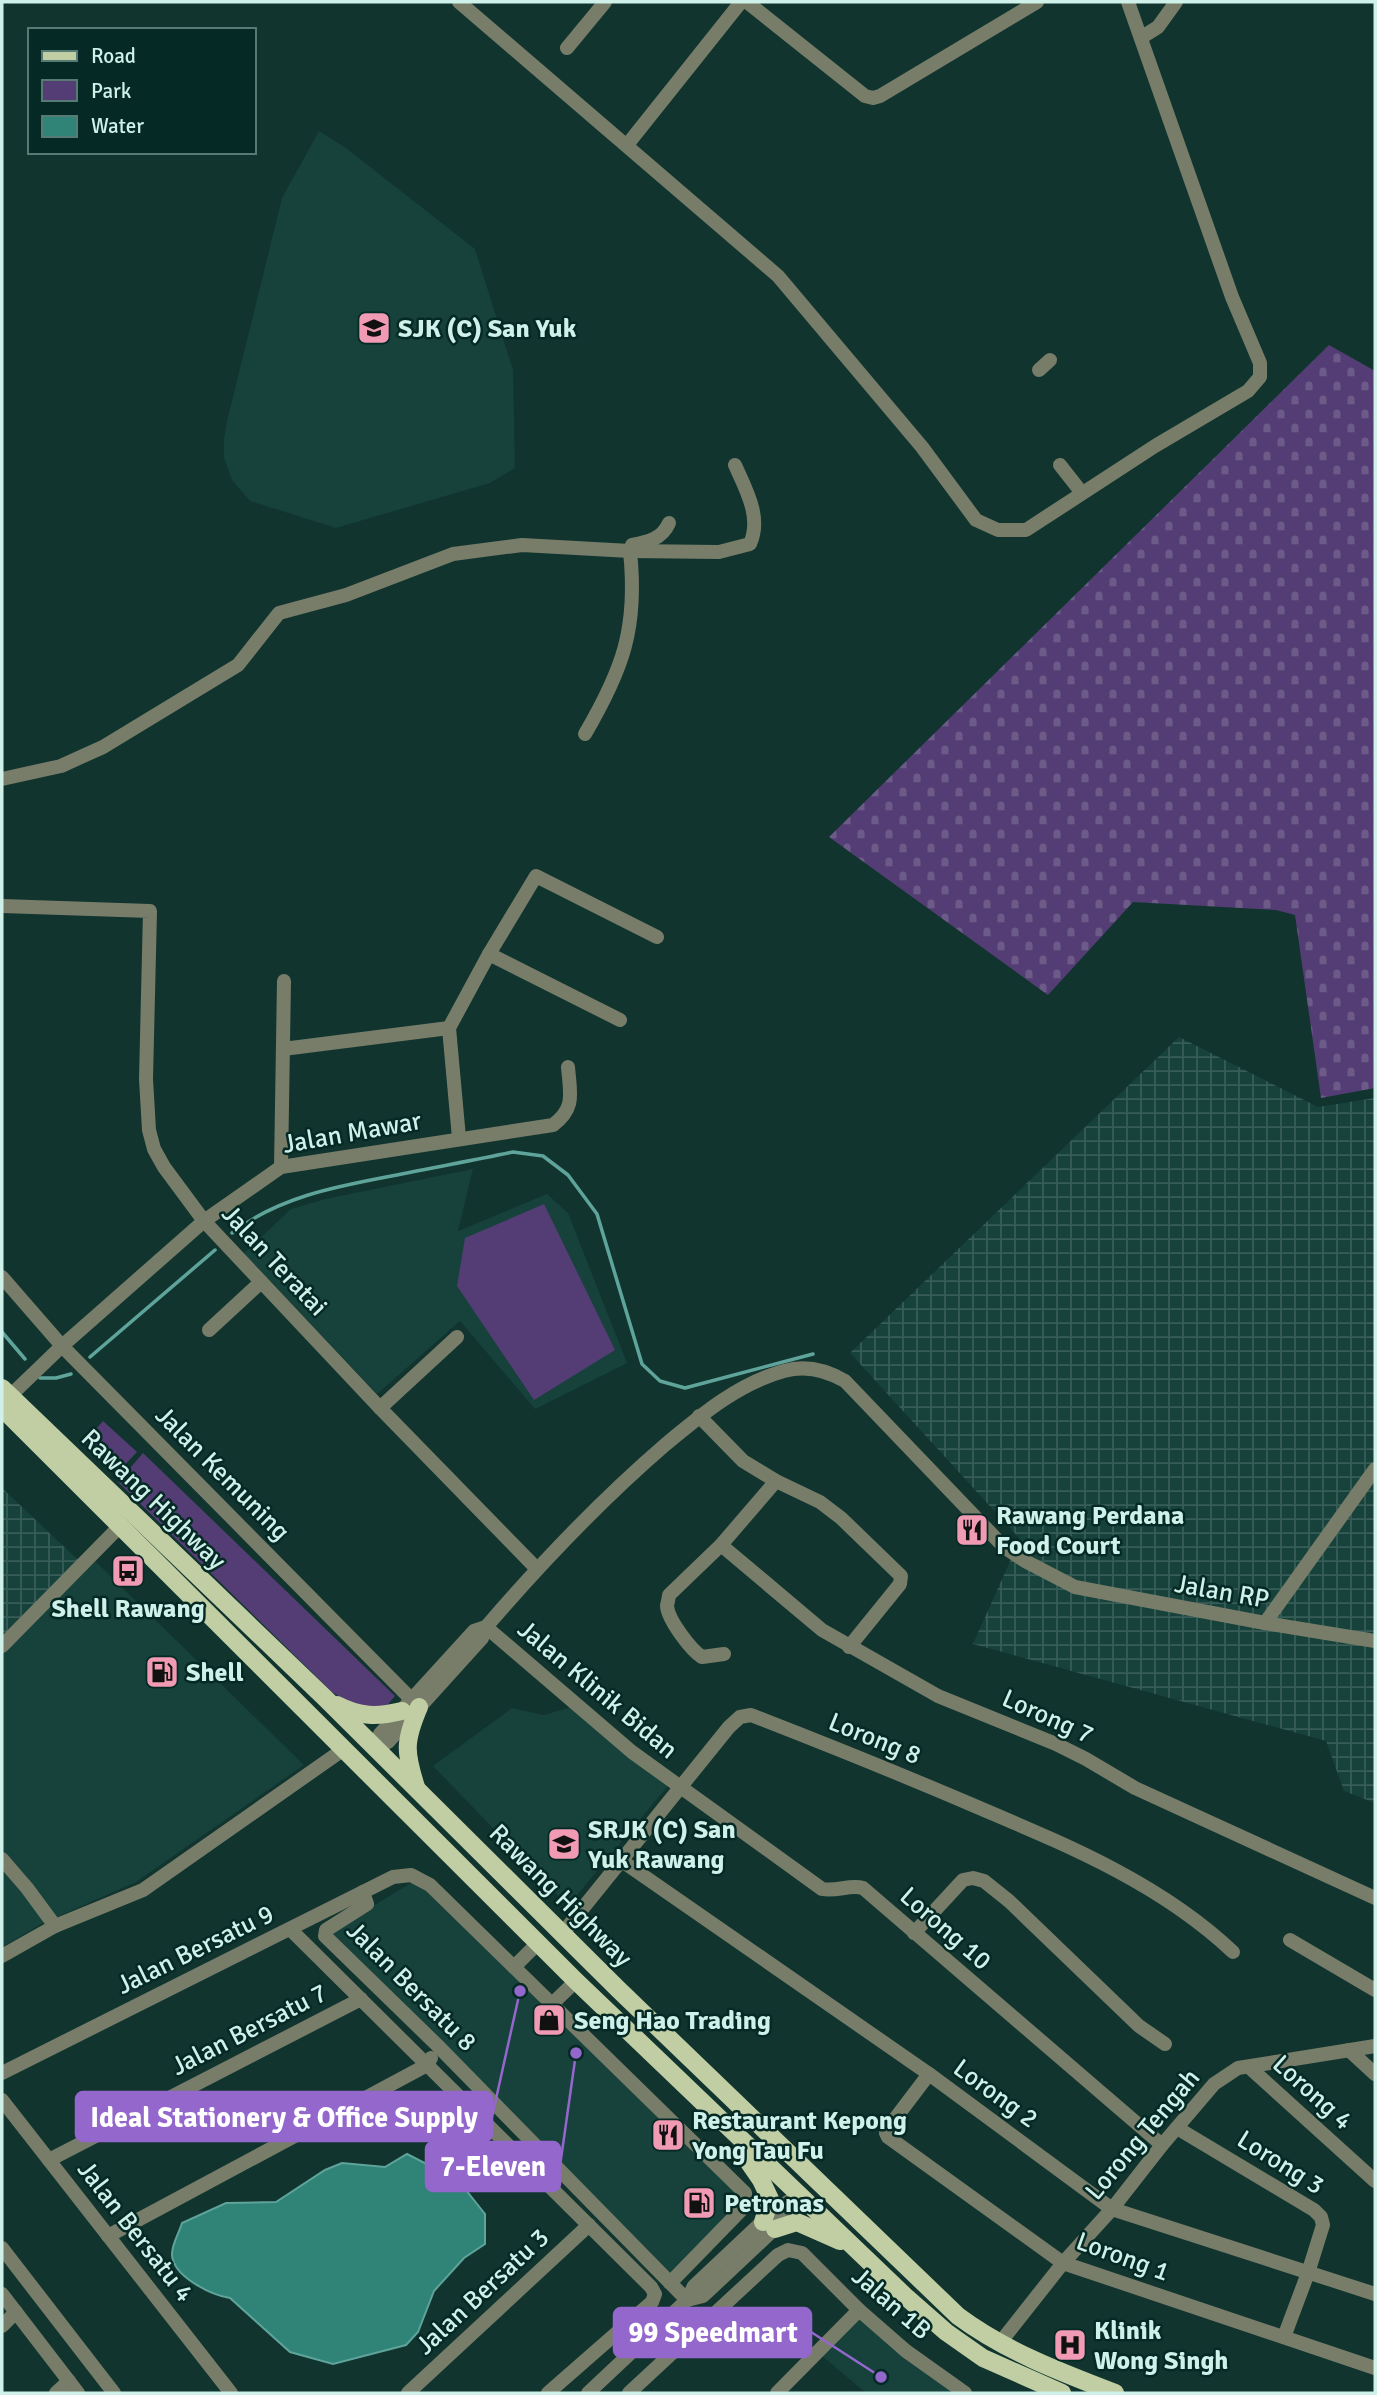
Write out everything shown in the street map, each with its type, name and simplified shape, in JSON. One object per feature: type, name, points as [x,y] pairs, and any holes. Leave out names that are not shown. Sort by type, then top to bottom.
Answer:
[{"type":"main road","name":"Rawang Highway","points":[[4,1398],[120,1526],[722,2123],[946,2332],[983,2358],[1062,2393]]},
{"type":"main road","name":"Rawang Highway","points":[[4,1398],[325,1698],[562,1934],[958,2316],[999,2344],[1062,2373],[1115,2393]]},
{"type":"main road","points":[[325,1698],[350,1712],[364,1715],[378,1716],[411,1706],[406,1753],[417,1792]]},
{"type":"main road","points":[[330,1735],[373,1748],[366,1758],[372,1777]]},
{"type":"main road","points":[[722,2123],[768,2191],[769,2225],[797,2222],[853,2246]]},
{"type":"main road","points":[[789,2153],[801,2185],[800,2195],[820,2195],[841,2204]]},
{"type":"street","points":[[459,2],[778,276],[922,447],[976,520],[998,530],[1026,530],[1155,446],[1248,391],[1260,377],[1260,363],[1232,298],[1128,2]]},
{"type":"street","points":[[567,48],[606,2]]},
{"type":"street","points":[[626,145],[741,2]]},
{"type":"street","points":[[747,2],[865,96],[873,98],[1037,2]]},
{"type":"street","points":[[1142,37],[1158,27],[1176,2]]},
{"type":"street","points":[[1039,370],[1051,360]]},
{"type":"street","points":[[2,779],[61,766],[103,747],[238,665],[279,613],[346,595],[453,554],[522,545],[625,551],[719,552],[750,544],[755,531],[751,503],[735,465]]},
{"type":"street","points":[[1060,465],[1082,494]]},
{"type":"street","points":[[625,551],[629,546],[652,540],[668,527],[669,523]]},
{"type":"street","points":[[585,734],[609,692],[625,653],[632,576],[625,551]]},
{"type":"street","points":[[459,1138],[449,1028],[536,876],[657,937]]},
{"type":"street","name":"Jalan Teratai","points":[[2,906],[150,911],[146,1079],[149,1130],[154,1149],[164,1167],[204,1221],[380,1408],[537,1569]]},
{"type":"street","points":[[489,954],[620,1020]]},
{"type":"street","points":[[281,1167],[284,981]]},
{"type":"street","points":[[283,1049],[449,1028]]},
{"type":"street","name":"Jalan Mawar","points":[[4,1398],[204,1221],[281,1167],[553,1125],[563,1117],[571,1104],[568,1067]]},
{"type":"street","name":"Jalan Kemuning","points":[[2,1278],[62,1346],[411,1706]]},
{"type":"street","points":[[209,1330],[261,1282]]},
{"type":"street","points":[[380,1408],[457,1337]]},
{"type":"street","name":"Jalan RP","points":[[699,1416],[745,1387],[786,1370],[829,1371],[845,1381],[1004,1547],[1052,1576],[1075,1587],[1099,1593],[1375,1641]]},
{"type":"street","points":[[373,1748],[380,1734],[482,1638],[486,1627],[537,1569],[613,1492],[699,1416],[743,1461],[776,1481],[820,1502],[841,1518],[901,1576],[900,1584],[849,1647]]},
{"type":"street","points":[[1265,1623],[1375,1469]]},
{"type":"street","points":[[724,1654],[702,1657],[695,1653],[670,1617],[667,1605],[669,1595],[721,1545],[776,1481]]},
{"type":"street","points":[[2,1646],[120,1526]]},
{"type":"street","name":"Lorong 7","points":[[721,1545],[822,1630],[937,1696],[1056,1744],[1135,1788],[1375,1899]]},
{"type":"street","name":"Jalan Klinik Bidan","points":[[486,1627],[632,1752],[680,1788]]},
{"type":"street","name":"Lorong 8","points":[[562,1934],[729,1727],[740,1717],[751,1715],[926,1785],[1080,1851],[1145,1886],[1194,1919],[1233,1952]]},
{"type":"street","points":[[2,1956],[55,1926],[143,1889],[344,1749]]},
{"type":"street","name":"Lorong 10","points":[[680,1788],[822,1889],[839,1891],[855,1886],[863,1888],[1162,2145]]},
{"type":"street","points":[[2,1859],[55,1926]]},
{"type":"street","name":"Lorong 2","points":[[622,1861],[929,2074],[1112,2209],[1375,2294]]},
{"type":"street","name":"Jalan Bersatu 9","points":[[2,2073],[393,1877],[411,1875],[430,1885],[514,1968]]},
{"type":"street","points":[[914,1933],[963,1880],[973,1878],[984,1881],[1009,1901],[1139,2026],[1165,2044]]},
{"type":"street","name":"Jalan Bersatu 8","points":[[363,1892],[367,1904],[326,1930],[325,1936],[624,2232],[688,2300]]},
{"type":"street","points":[[289,1929],[589,2225],[655,2294],[652,2302],[548,2393]]},
{"type":"street","points":[[1290,1940],[1375,1990]]},
{"type":"street","points":[[538,1943],[514,1968],[745,2193],[746,2202],[741,2210],[670,2283]]},
{"type":"street","points":[[552,2004],[576,1981]]},
{"type":"street","name":"Jalan Bersatu 7","points":[[49,2160],[360,1999]]},
{"type":"street","points":[[108,2236],[427,2065],[437,2045]]},
{"type":"street","name":"Lorong Tengah","points":[[999,2344],[1063,2263],[1112,2209],[1214,2084],[1238,2068],[1375,2046]]},
{"type":"street","points":[[1349,2050],[1375,2074]]},
{"type":"street","name":"Lorong 4","points":[[1249,2067],[1375,2181]]},
{"type":"street","name":"Lorong 1","points":[[929,2074],[886,2133],[888,2137],[1063,2263],[1375,2368]]},
{"type":"street","name":"Jalan Bersatu 4","points":[[2,2100],[231,2393]]},
{"type":"street","name":"Lorong 3","points":[[1177,2128],[1318,2213],[1323,2225],[1284,2337]]},
{"type":"street","points":[[588,2393],[688,2300],[694,2286],[769,2225],[786,2218],[800,2195]]},
{"type":"street","name":"Jalan Bersatu 3","points":[[408,2393],[589,2225]]},
{"type":"street","points":[[2,2248],[114,2393]]},
{"type":"street","name":"Jalan 1B","points":[[629,2393],[778,2255],[788,2250],[802,2253],[859,2310],[906,2351],[965,2393]]},
{"type":"street","points":[[2,2294],[78,2393]]},
{"type":"street","points":[[777,2393],[859,2310]]},
{"type":"street","points":[[2,2326],[16,2312]]},
{"type":"street","points":[[56,2393],[69,2381]]},
{"type":"shaded area","name":"SJK (C) San Yuk","points":[[319,131],[346,148],[475,249],[513,370],[515,468],[490,483],[336,528],[250,501],[232,480],[224,458],[227,421],[282,198]]},
{"type":"shaded area","points":[[1179,1037],[1318,1107],[1375,1098],[1375,1803],[1344,1791],[1326,1741],[973,1644],[1020,1539],[850,1353]]},
{"type":"shaded area","points":[[473,1169],[458,1231],[547,1194],[568,1213],[627,1363],[535,1409],[460,1321],[377,1394],[244,1253],[291,1209],[325,1199]]},
{"type":"shaded area","points":[[2,1488],[78,1560],[2,1638]]},
{"type":"shaded area","points":[[95,1561],[304,1765],[136,1882],[43,1923],[2,1947],[2,1655]]},
{"type":"shaded area","name":"SRJK (C) San Yuk Rawang","points":[[576,1706],[672,1781],[568,1906],[433,1766],[512,1708],[543,1715]]},
{"type":"shaded area","points":[[414,1881],[429,1889],[741,2194],[742,2202],[672,2275],[329,1933]]},
{"type":"shaded area","points":[[859,2316],[958,2393],[866,2393],[821,2355]]},
{"type":"green space","points":[[1329,345],[1375,371],[1375,1088],[1321,1098],[1295,915],[1276,910],[1133,902],[1048,995],[829,837]]},
{"type":"green space","points":[[544,1204],[615,1350],[534,1400],[457,1286],[465,1238]]},
{"type":"green space","points":[[103,1421],[137,1452],[117,1473],[84,1442]]},
{"type":"green space","points":[[143,1453],[395,1696],[384,1709],[354,1706],[332,1692],[118,1482]]},
{"type":"water","points":[[407,2154],[458,2180],[485,2214],[485,2244],[464,2258],[434,2291],[418,2332],[406,2345],[333,2364],[290,2352],[230,2298],[194,2283],[178,2270],[174,2262],[172,2250],[182,2223],[226,2203],[276,2202],[325,2170],[342,2163],[385,2167]]},
{"type":"waterway","points":[[232,1233],[270,1210],[332,1188],[513,1152],[543,1156],[568,1175],[597,1214],[642,1364],[660,1381],[685,1388],[813,1354]]},
{"type":"waterway","points":[[90,1357],[215,1250]]},
{"type":"waterway","points":[[2,1332],[25,1359]]},
{"type":"waterway","points":[[40,1378],[71,1374]]},
{"type":"place","name":"SJK (C) San Yuk","points":[[374,328]]},
{"type":"place","name":"Rawang Perdana Food Court","points":[[972,1530]]},
{"type":"place","name":"Shell Rawang","points":[[128,1571]]},
{"type":"place","name":"Shell","points":[[162,1672]]},
{"type":"place","name":"SRJK (C) San Yuk Rawang","points":[[564,1844]]},
{"type":"place","name":"Ideal Stationery & Office Supply","points":[[520,1991]]},
{"type":"place","name":"Seng Hao Trading","points":[[549,2020]]},
{"type":"place","name":"7-Eleven","points":[[576,2053]]},
{"type":"place","name":"Restaurant Kepong Yong Tau Fu","points":[[668,2135]]},
{"type":"place","name":"Petronas","points":[[699,2203]]},
{"type":"place","name":"Klinik Wong Singh","points":[[1070,2345]]},
{"type":"place","name":"99 Speedmart","points":[[881,2377]]}]
